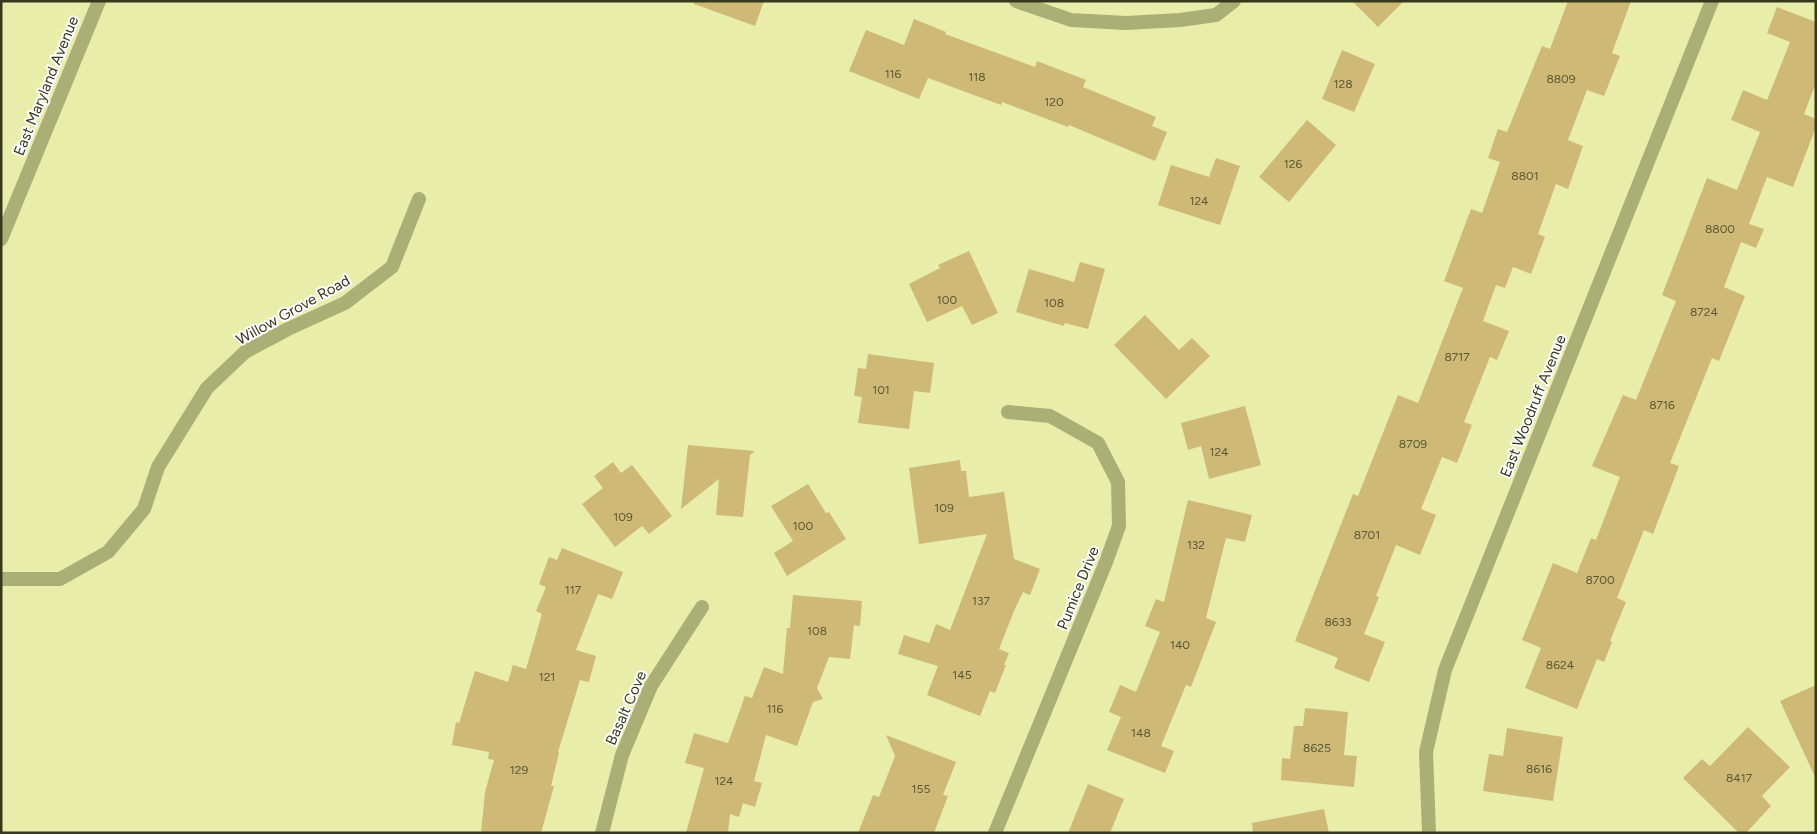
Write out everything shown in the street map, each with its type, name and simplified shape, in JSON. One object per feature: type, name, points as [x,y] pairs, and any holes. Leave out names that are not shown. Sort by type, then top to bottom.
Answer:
[{"type":"street","name":"East Maryland Avenue","points":[[1,239],[99,1]]},
{"type":"street","points":[[1016,1],[1071,20],[1126,23],[1180,20],[1216,15],[1234,1]]},
{"type":"street","name":"East Woodruff Avenue","points":[[1429,833],[1426,752],[1446,670],[1712,1]]},
{"type":"street","name":"Willow Grove Road","points":[[1,579],[60,580],[108,552],[144,509],[158,467],[207,388],[245,352],[288,329],[345,303],[392,267],[419,199]]},
{"type":"street","name":"Pumice Drive","points":[[995,833],[1103,571],[1119,526],[1118,482],[1098,443],[1050,416],[1008,412]]},
{"type":"street","name":"Basalt Cove","points":[[602,833],[622,755],[651,686],[702,607]]},
{"type":"building","points":[[694,1],[764,1],[755,26],[694,4]]},
{"type":"building","points":[[1352,1],[1404,1],[1378,27]]},
{"type":"building","points":[[1568,1],[1631,1],[1612,53],[1620,56],[1604,96],[1587,90],[1568,140],[1583,146],[1568,189],[1556,184],[1538,234],[1545,237],[1531,274],[1513,267],[1505,288],[1496,285],[1483,321],[1509,331],[1497,360],[1490,357],[1464,422],[1472,425],[1457,463],[1442,457],[1421,509],[1436,515],[1420,555],[1396,545],[1376,596],[1379,597],[1364,634],[1385,642],[1369,682],[1334,668],[1338,658],[1295,641],[1353,494],[1358,496],[1398,395],[1418,403],[1463,288],[1444,281],[1471,209],[1482,213],[1500,162],[1488,158],[1498,129],[1507,132],[1542,46],[1550,49]]},
{"type":"building","points":[[1777,7],[1816,22],[1816,83],[1804,114],[1816,119],[1816,127],[1793,187],[1767,177],[1749,224],[1764,229],[1756,248],[1741,242],[1724,287],[1745,296],[1719,361],[1712,358],[1670,463],[1679,466],[1653,534],[1644,530],[1617,598],[1626,602],[1610,641],[1612,642],[1604,662],[1597,659],[1577,709],[1525,688],[1541,648],[1522,640],[1553,563],[1577,573],[1591,538],[1596,540],[1620,477],[1592,466],[1623,395],[1636,400],[1676,301],[1662,295],[1707,178],[1737,190],[1760,132],[1731,120],[1743,90],[1767,100],[1790,42],[1767,33]]},
{"type":"building","points":[[914,19],[946,32],[945,34],[1035,67],[1037,61],[1086,80],[1083,87],[1156,117],[1152,126],[1167,132],[1155,161],[1069,125],[1068,127],[1002,102],[1001,105],[928,78],[919,99],[849,71],[866,30],[904,45]]},
{"type":"building","points":[[1342,50],[1375,64],[1354,112],[1322,99]]},
{"type":"building","points":[[1307,120],[1336,145],[1289,202],[1259,177]]},
{"type":"building","points":[[1216,158],[1240,166],[1220,225],[1158,205],[1171,165],[1209,177]]},
{"type":"building","points":[[969,251],[998,313],[972,325],[962,306],[927,322],[909,284],[940,268],[938,265]]},
{"type":"building","points":[[1080,262],[1105,269],[1088,329],[1065,323],[1064,326],[1016,312],[1029,269],[1074,282]]},
{"type":"building","points":[[1145,315],[1179,350],[1192,338],[1210,356],[1166,399],[1114,345]]},
{"type":"building","points":[[868,354],[934,363],[930,393],[914,391],[909,429],[858,423],[862,397],[854,396],[858,368],[866,369]]},
{"type":"building","points":[[1245,406],[1261,465],[1209,479],[1201,446],[1188,450],[1181,423]]},
{"type":"building","points":[[688,445],[755,451],[750,455],[743,517],[716,515],[719,479],[681,509]]},
{"type":"building","points":[[960,460],[961,471],[966,471],[969,497],[1004,491],[1014,559],[1040,569],[1030,595],[1023,592],[1014,611],[999,649],[1009,653],[1004,665],[1006,665],[995,693],[990,691],[980,716],[927,695],[938,666],[898,654],[904,635],[929,643],[936,624],[950,630],[987,534],[919,544],[909,468]]},
{"type":"building","points":[[613,462],[621,473],[632,465],[672,516],[649,534],[642,526],[615,547],[582,504],[603,488],[594,476]]},
{"type":"building","points":[[808,484],[826,513],[829,512],[846,539],[787,576],[774,553],[793,541],[771,506]]},
{"type":"building","points":[[1188,500],[1252,515],[1245,542],[1226,538],[1206,618],[1216,622],[1191,687],[1186,685],[1161,746],[1174,751],[1165,773],[1107,750],[1121,717],[1109,712],[1120,685],[1136,692],[1160,632],[1145,626],[1156,599],[1164,602]]},
{"type":"building","points":[[562,548],[623,572],[612,599],[598,594],[576,650],[596,656],[589,682],[580,680],[558,752],[551,786],[554,786],[541,833],[481,833],[485,792],[494,760],[488,759],[489,752],[452,745],[456,722],[459,723],[475,671],[508,682],[513,665],[526,669],[542,614],[536,611],[546,587],[539,584],[549,557],[557,560]]},
{"type":"building","points":[[793,595],[862,601],[860,626],[854,625],[850,659],[829,657],[817,688],[823,699],[813,702],[797,746],[766,735],[754,781],[762,783],[755,807],[743,803],[739,817],[730,814],[728,833],[686,833],[704,768],[685,763],[694,733],[728,743],[745,696],[752,698],[764,667],[783,674],[787,628],[790,628]]},
{"type":"building","points":[[1816,685],[1816,779],[1780,701]]},
{"type":"building","points":[[1305,708],[1348,712],[1344,755],[1357,756],[1354,787],[1281,780],[1282,758],[1290,759],[1294,726],[1303,726]]},
{"type":"building","points":[[1748,727],[1790,767],[1762,796],[1771,806],[1746,833],[1739,833],[1683,778],[1702,759],[1710,766]]},
{"type":"building","points":[[1507,728],[1563,737],[1553,801],[1483,791],[1489,754],[1503,756]]},
{"type":"building","points":[[886,735],[956,762],[943,795],[948,796],[934,833],[858,833],[873,795],[879,797],[895,756]]},
{"type":"building","points":[[1088,784],[1124,799],[1110,833],[1068,833]]},
{"type":"building","points":[[1324,809],[1329,833],[1253,833],[1252,823]]}]
